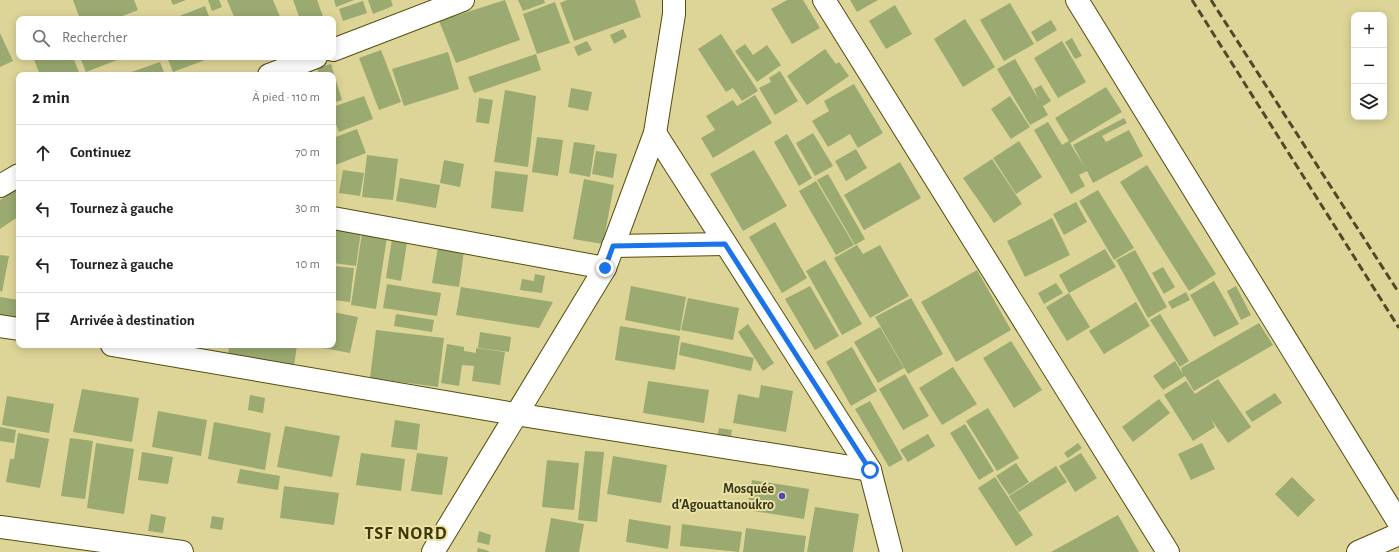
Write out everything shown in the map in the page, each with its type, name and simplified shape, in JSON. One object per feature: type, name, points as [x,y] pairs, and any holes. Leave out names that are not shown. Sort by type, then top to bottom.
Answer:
[{"type":"street","points":[[336,49],[463,0]]},
{"type":"street","points":[[433,552],[515,414],[605,268],[654,133],[674,14],[674,0]]},
{"type":"street","points":[[824,0],[1168,552]]},
{"type":"street","points":[[1076,0],[1399,522]]},
{"type":"street","points":[[277,72],[308,60]]},
{"type":"street","points":[[654,133],[870,470],[891,552]]},
{"type":"street","points":[[0,186],[16,177]]},
{"type":"street","points":[[336,219],[605,268]]},
{"type":"street","points":[[613,246],[725,244]]},
{"type":"street","points":[[0,326],[16,329]]},
{"type":"street","points":[[130,348],[515,414],[870,470]]},
{"type":"street","points":[[0,527],[182,552]]},
{"type":"street","points":[[1358,552],[1399,534]]},
{"type":"building","points":[[73,0],[134,0],[138,10],[123,16],[79,16]]},
{"type":"building","points":[[171,0],[186,0],[173,5]]},
{"type":"building","points":[[208,0],[219,0],[222,7],[212,11]]},
{"type":"building","points":[[227,0],[273,0],[280,16],[234,16]]},
{"type":"building","points":[[293,0],[317,0],[323,16],[299,16]]},
{"type":"building","points":[[334,0],[354,0],[336,7]]},
{"type":"building","points":[[368,0],[391,0],[393,6],[373,14]]},
{"type":"building","points":[[505,0],[520,40],[456,63],[439,21]]},
{"type":"building","points":[[518,0],[544,0],[545,3],[523,11]]},
{"type":"building","points":[[567,0],[635,0],[641,17],[574,41],[560,3]]},
{"type":"building","points":[[787,0],[803,0],[820,28],[792,44],[771,9]]},
{"type":"building","points":[[850,0],[878,0],[857,12]]},
{"type":"building","points":[[363,1],[367,13],[343,21],[339,9]]},
{"type":"building","points":[[555,2],[570,43],[537,54],[523,14]]},
{"type":"building","points":[[1010,3],[1034,44],[1004,61],[980,20]]},
{"type":"building","points":[[895,5],[912,34],[886,49],[869,21]]},
{"type":"building","points":[[205,6],[209,16],[180,16]]},
{"type":"building","points":[[965,19],[995,67],[963,87],[934,39]]},
{"type":"building","points":[[1051,20],[1057,30],[1037,42],[1031,32]]},
{"type":"building","points":[[623,29],[627,37],[614,44],[610,35]]},
{"type":"building","points":[[0,33],[13,61],[0,67]]},
{"type":"building","points":[[721,34],[758,91],[742,101],[733,88],[726,92],[698,49]]},
{"type":"building","points":[[1072,38],[1082,56],[1075,59],[1065,42]]},
{"type":"building","points":[[587,41],[592,50],[578,56],[574,47]]},
{"type":"building","points":[[1062,41],[1086,82],[1058,98],[1034,58]]},
{"type":"building","points":[[745,44],[753,55],[767,45],[781,65],[757,82],[735,51]]},
{"type":"building","points":[[825,49],[836,64],[839,62],[849,76],[807,105],[787,76]]},
{"type":"building","points":[[381,50],[401,102],[379,110],[359,58]]},
{"type":"building","points":[[448,52],[459,89],[404,106],[392,69]]},
{"type":"building","points":[[536,54],[541,70],[474,93],[468,77]]},
{"type":"building","points":[[1015,59],[1039,100],[1034,89],[1041,85],[1051,101],[1043,106],[1048,115],[1030,125],[997,69]]},
{"type":"building","points":[[34,60],[74,60],[79,72],[39,72]]},
{"type":"building","points":[[81,60],[117,60],[86,72]]},
{"type":"building","points":[[168,60],[205,60],[173,72]]},
{"type":"building","points":[[160,62],[164,72],[132,72]]},
{"type":"building","points":[[331,64],[333,72],[318,72],[317,68]]},
{"type":"building","points":[[780,71],[798,101],[775,115],[759,88],[771,82],[769,78]]},
{"type":"building","points":[[336,80],[342,100],[336,102]]},
{"type":"building","points":[[854,84],[883,133],[858,148],[850,134],[828,147],[812,121],[829,111],[824,101]]},
{"type":"building","points":[[1106,87],[1122,112],[1070,143],[1085,168],[1073,145],[1124,118],[1127,123],[1102,136],[1106,142],[1129,130],[1143,156],[1093,183],[1087,171],[1079,175],[1085,186],[1071,194],[1034,130],[1048,122],[1062,145],[1069,141],[1055,118]]},
{"type":"building","points":[[571,88],[592,92],[588,111],[568,107]]},
{"type":"building","points":[[505,90],[536,96],[528,167],[494,162]]},
{"type":"building","points":[[755,95],[772,123],[713,158],[701,138],[715,130],[706,116],[733,100],[737,106]]},
{"type":"building","points":[[364,96],[373,119],[339,132],[336,124],[336,106]]},
{"type":"building","points":[[1010,96],[1030,127],[1011,139],[991,109]]},
{"type":"building","points":[[479,98],[493,100],[489,124],[476,122]]},
{"type":"building","points":[[357,129],[366,153],[336,165],[336,137]]},
{"type":"building","points":[[813,133],[833,166],[815,176],[796,143]]},
{"type":"building","points":[[787,134],[812,178],[799,186],[774,142]]},
{"type":"building","points":[[537,137],[563,140],[558,176],[532,172]]},
{"type":"building","points":[[1019,141],[1042,177],[1016,194],[993,158]]},
{"type":"building","points":[[574,142],[595,145],[590,177],[569,173]]},
{"type":"building","points":[[856,149],[867,168],[846,181],[835,161]]},
{"type":"building","points":[[754,150],[787,206],[743,231],[710,174]]},
{"type":"building","points":[[596,151],[617,154],[613,178],[592,174]]},
{"type":"building","points":[[367,155],[398,159],[393,200],[362,197]]},
{"type":"building","points":[[992,159],[1022,204],[994,223],[963,178]]},
{"type":"building","points":[[444,160],[464,164],[460,187],[440,183]]},
{"type":"building","points":[[900,162],[921,198],[864,230],[844,195]]},
{"type":"building","points":[[1147,165],[1216,274],[1189,291],[1120,182]]},
{"type":"building","points":[[343,170],[364,173],[360,196],[339,193]]},
{"type":"building","points":[[495,171],[528,175],[523,212],[491,208]]},
{"type":"building","points":[[828,174],[865,239],[855,245],[817,180]]},
{"type":"building","points":[[400,178],[440,185],[436,208],[396,201]]},
{"type":"building","points":[[584,179],[614,185],[603,244],[573,239]]},
{"type":"building","points":[[816,181],[854,245],[836,255],[799,191]]},
{"type":"building","points":[[16,189],[16,218],[0,229],[0,200]]},
{"type":"building","points":[[1098,190],[1134,248],[1114,260],[1079,201]]},
{"type":"building","points":[[1076,202],[1087,222],[1064,235],[1053,214]]},
{"type":"building","points":[[1052,218],[1070,255],[1025,277],[1007,241]]},
{"type":"building","points":[[775,222],[807,278],[782,293],[749,237]]},
{"type":"building","points":[[336,228],[361,231],[356,266],[336,263]]},
{"type":"building","points":[[362,233],[387,237],[376,309],[351,305]]},
{"type":"building","points":[[392,239],[407,242],[401,281],[386,278]]},
{"type":"building","points":[[857,245],[863,254],[880,245],[909,296],[870,318],[834,258]]},
{"type":"building","points":[[438,247],[464,251],[459,287],[432,283]]},
{"type":"building","points":[[1105,249],[1116,267],[1069,293],[1059,275]]},
{"type":"building","points":[[1135,250],[1167,307],[1148,318],[1116,260]]},
{"type":"building","points":[[0,255],[9,256],[2,292],[0,291]]},
{"type":"building","points":[[825,260],[862,324],[842,335],[806,271]]},
{"type":"building","points":[[336,266],[354,268],[350,302],[336,300]]},
{"type":"building","points":[[1163,267],[1175,287],[1164,294],[1152,273]]},
{"type":"building","points":[[977,270],[1011,330],[956,362],[921,302]]},
{"type":"building","points":[[535,274],[545,276],[542,293],[520,290],[522,279],[534,281]]},
{"type":"building","points":[[1214,281],[1239,324],[1214,337],[1190,295]]},
{"type":"building","points":[[1056,283],[1063,293],[1044,304],[1038,293]]},
{"type":"building","points":[[387,284],[441,293],[437,316],[383,308]]},
{"type":"building","points":[[631,286],[686,297],[680,331],[625,320]]},
{"type":"building","points":[[810,286],[839,336],[815,350],[785,299]]},
{"type":"building","points":[[1236,286],[1251,315],[1241,320],[1227,291]]},
{"type":"building","points":[[461,287],[553,302],[539,328],[456,315]]},
{"type":"building","points":[[1186,292],[1190,300],[1172,309],[1168,302]]},
{"type":"building","points":[[1069,293],[1090,327],[1067,341],[1046,307]]},
{"type":"building","points":[[0,297],[16,300],[16,328],[0,325]]},
{"type":"building","points":[[688,298],[739,308],[733,340],[681,330]]},
{"type":"building","points":[[911,298],[943,354],[908,374],[875,317]]},
{"type":"building","points":[[1136,302],[1150,326],[1104,354],[1089,331]]},
{"type":"building","points":[[336,313],[358,317],[350,353],[323,348],[336,348]]},
{"type":"building","points":[[396,314],[434,320],[432,332],[394,326]]},
{"type":"building","points":[[1160,314],[1189,361],[1180,367],[1150,320]]},
{"type":"building","points":[[1259,323],[1273,345],[1194,391],[1185,376],[1163,390],[1153,376],[1175,361],[1183,374],[1181,368]]},
{"type":"building","points":[[748,324],[774,363],[763,371],[738,332]]},
{"type":"building","points":[[620,326],[680,336],[675,370],[615,360]]},
{"type":"building","points":[[880,327],[904,368],[878,383],[854,342]]},
{"type":"building","points":[[376,330],[444,338],[438,387],[370,378]]},
{"type":"building","points":[[480,332],[511,337],[509,352],[478,348]]},
{"type":"building","points":[[1011,341],[1042,390],[1014,408],[983,358]]},
{"type":"building","points":[[681,342],[754,358],[751,371],[679,355]]},
{"type":"building","points":[[447,344],[464,347],[464,351],[476,353],[476,348],[505,352],[500,385],[472,381],[474,366],[462,365],[459,386],[441,383]]},
{"type":"building","points":[[852,347],[877,391],[851,406],[826,362]]},
{"type":"building","points":[[184,348],[200,348],[200,351]]},
{"type":"building","points":[[229,348],[297,348],[294,366],[228,356]]},
{"type":"building","points":[[953,367],[977,404],[942,425],[919,388]]},
{"type":"building","points":[[905,374],[929,416],[903,430],[879,389]]},
{"type":"building","points":[[1218,379],[1251,427],[1228,443],[1211,419],[1215,427],[1193,441],[1164,395],[1186,381],[1195,394]]},
{"type":"building","points":[[648,381],[709,390],[704,423],[643,413]]},
{"type":"building","points":[[761,385],[793,391],[786,432],[733,423],[738,394],[759,398]]},
{"type":"building","points":[[82,389],[139,398],[132,442],[73,432]]},
{"type":"building","points":[[1275,393],[1282,403],[1252,422],[1245,412]]},
{"type":"building","points":[[250,395],[265,398],[263,413],[248,410]]},
{"type":"building","points":[[7,396],[54,404],[49,433],[2,425]]},
{"type":"building","points":[[1159,399],[1170,413],[1133,442],[1122,427]]},
{"type":"building","points":[[870,401],[903,459],[889,467],[855,409]]},
{"type":"building","points":[[988,408],[1019,458],[997,471],[966,421]]},
{"type":"building","points":[[158,411],[207,420],[201,456],[152,447]]},
{"type":"building","points":[[395,420],[420,424],[417,450],[391,447]]},
{"type":"building","points":[[214,422],[271,433],[265,470],[208,459]]},
{"type":"building","points":[[965,424],[994,471],[979,480],[950,433]]},
{"type":"building","points":[[285,426],[340,436],[332,477],[277,467]]},
{"type":"building","points":[[0,427],[16,430],[14,443],[0,441]]},
{"type":"building","points":[[719,428],[732,430],[730,441],[717,439]]},
{"type":"building","points":[[18,433],[49,439],[40,488],[6,482],[10,459],[14,459]]},
{"type":"building","points":[[928,434],[935,446],[908,462],[900,450]]},
{"type":"building","points":[[70,438],[93,441],[85,499],[61,496]]},
{"type":"building","points":[[96,443],[134,449],[124,514],[87,508]]},
{"type":"building","points":[[1078,443],[1082,448],[1068,458],[1064,453]]},
{"type":"building","points":[[1202,443],[1215,469],[1191,480],[1178,454]]},
{"type":"building","points":[[585,451],[604,452],[597,522],[578,520]]},
{"type":"building","points":[[142,452],[173,457],[168,484],[138,480]]},
{"type":"building","points":[[361,453],[405,459],[401,491],[356,485]]},
{"type":"building","points":[[417,453],[448,457],[442,495],[411,491]]},
{"type":"building","points":[[1081,453],[1097,478],[1075,492],[1059,466]]},
{"type":"building","points":[[613,456],[667,465],[661,503],[607,494]]},
{"type":"building","points":[[547,460],[579,463],[574,510],[542,507]]},
{"type":"building","points":[[1016,463],[1029,482],[1009,495],[996,476]]},
{"type":"building","points":[[1056,466],[1067,482],[1019,512],[1009,496]]},
{"type":"building","points":[[240,469],[280,476],[278,490],[237,483]]},
{"type":"building","points":[[995,477],[1033,535],[1016,546],[978,488]]},
{"type":"building","points":[[1292,477],[1315,500],[1298,517],[1275,494]]},
{"type":"building","points":[[752,480],[809,489],[804,519],[747,510]]},
{"type":"building","points":[[284,486],[339,493],[334,525],[280,518]]},
{"type":"building","points":[[815,507],[859,514],[853,552],[807,552]]},
{"type":"building","points":[[151,514],[166,517],[163,533],[148,531]]},
{"type":"building","points":[[1118,515],[1139,552],[1051,552]]},
{"type":"building","points":[[212,516],[224,518],[222,530],[210,528]]},
{"type":"building","points":[[551,518],[584,524],[579,552],[545,552]]},
{"type":"building","points":[[629,519],[671,526],[668,549],[626,542]]},
{"type":"building","points":[[682,524],[742,532],[739,552],[680,546]]},
{"type":"building","points":[[746,528],[806,536],[804,552],[743,552]]},
{"type":"building","points":[[479,531],[491,535],[489,545],[477,542]]},
{"type":"building","points":[[478,548],[489,551],[477,552]]},
{"type":"railway","points":[[1192,0],[1399,328]]},
{"type":"railway","points":[[1211,0],[1399,293]]},
{"type":"place","name":"Mosquée d'Agouattanoukro","points":[[782,496]]},
{"type":"district","name":"TSF NORD","points":[[406,533]]},
{"type":"route","points":[[605,268],[613,246],[725,244],[870,470]]}]
